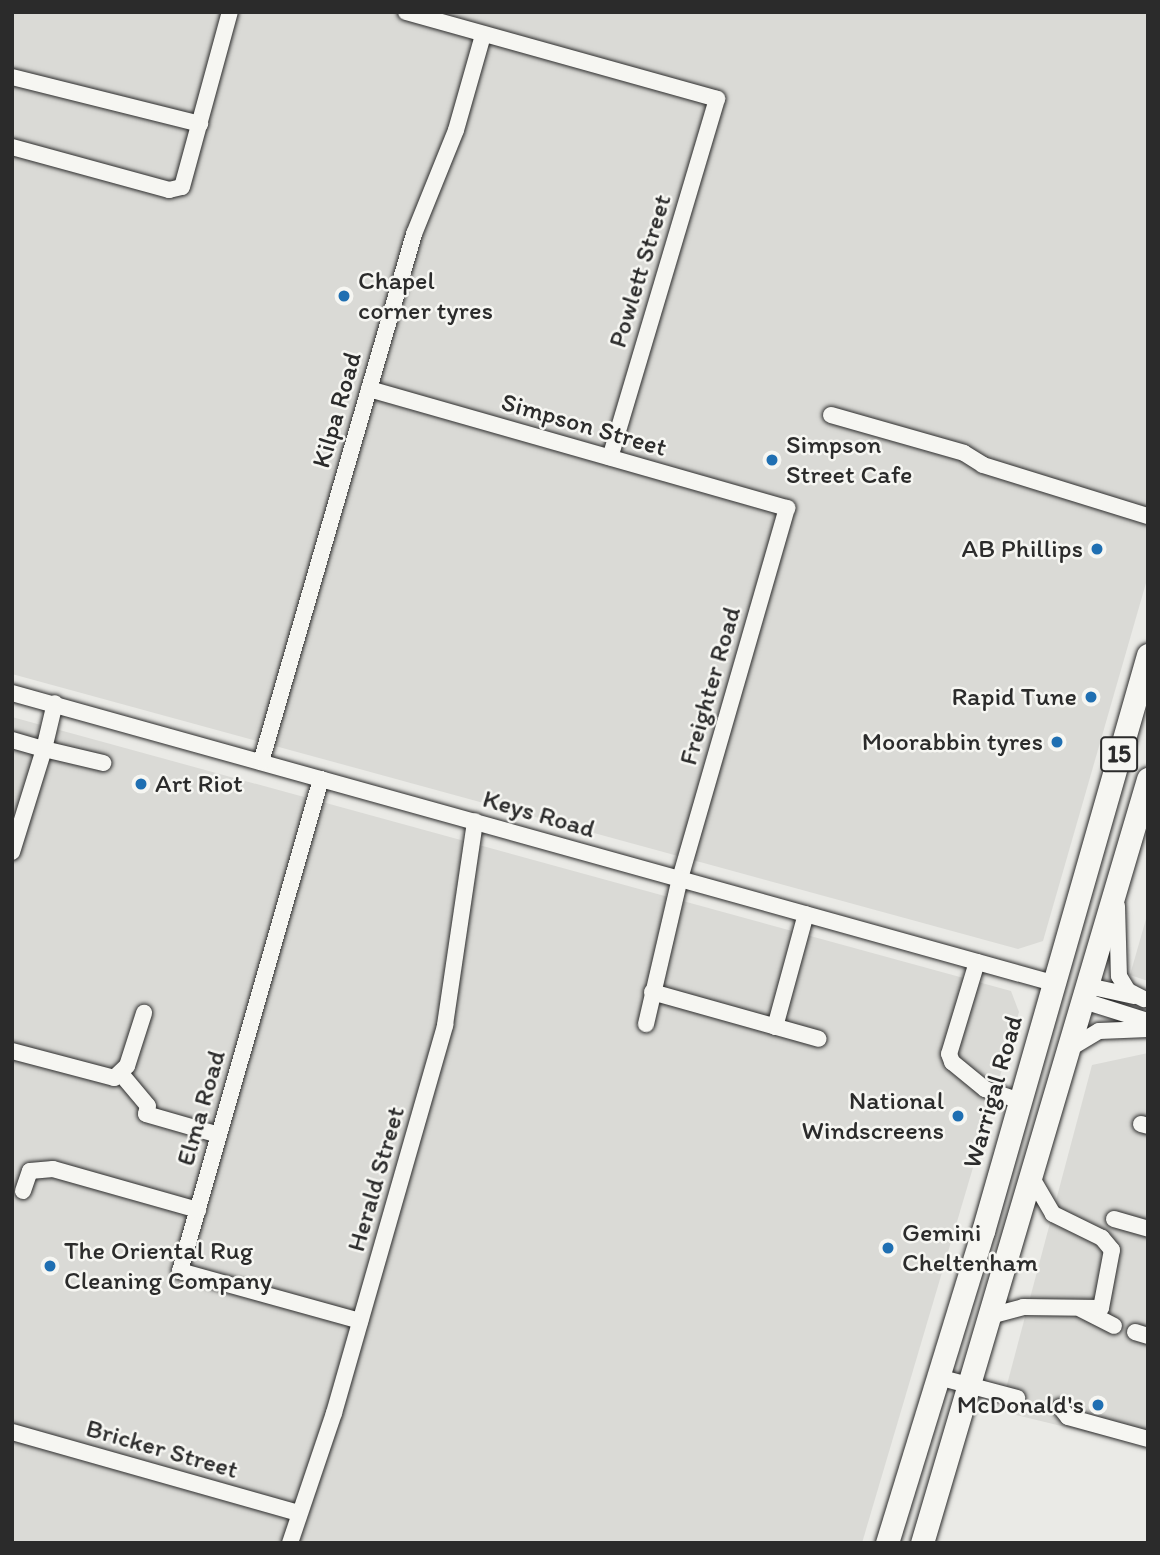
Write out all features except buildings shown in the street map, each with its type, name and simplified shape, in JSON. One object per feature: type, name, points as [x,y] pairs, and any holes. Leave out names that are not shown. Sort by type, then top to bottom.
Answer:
[{"type":"highway","name":"Warrigal Road","points":[[887,1543],[1020,1101],[1148,655]]},
{"type":"highway","name":"15","points":[[922,1543],[1148,779]]},
{"type":"highway","points":[[1053,983],[1086,993]]},
{"type":"street","points":[[12,147],[176,189],[185,182],[230,12]]},
{"type":"street","points":[[406,12],[483,35]]},
{"type":"street","name":"Powlett Street","points":[[483,35],[717,99],[610,457]]},
{"type":"street","name":"Kilpa Road","points":[[261,762],[414,234],[456,130],[483,35]]},
{"type":"street","points":[[12,77],[200,124]]},
{"type":"street","name":"Simpson Street","points":[[369,389],[787,508]]},
{"type":"street","points":[[831,415],[964,453],[983,466],[1148,516]]},
{"type":"street","name":"Freighter Road","points":[[646,1024],[680,878],[787,508]]},
{"type":"street","name":"Keys Road","points":[[12,693],[1053,983]]},
{"type":"street","points":[[12,852],[55,703]]},
{"type":"street","points":[[12,740],[103,763]]},
{"type":"street","name":"Elma Road","points":[[321,779],[180,1271],[360,1321]]},
{"type":"street","name":"Herald Street","points":[[289,1543],[360,1321],[446,1026],[475,821]]},
{"type":"street","points":[[1117,886],[1118,974],[1126,989],[1146,1000]]},
{"type":"street","points":[[775,1027],[806,914]]},
{"type":"street","points":[[977,962],[949,1054],[952,1062],[985,1089],[1020,1101]]},
{"type":"street","points":[[652,992],[819,1039]]},
{"type":"street","points":[[1086,993],[1146,1000]]},
{"type":"street","points":[[1086,993],[1148,1021]]},
{"type":"street","points":[[122,1076],[144,1013]]},
{"type":"street","points":[[1069,1049],[1099,1031],[1148,1029]]},
{"type":"street","points":[[12,1051],[105,1077],[122,1076]]},
{"type":"street","points":[[122,1076],[148,1106],[146,1114],[219,1135]]},
{"type":"street","points":[[23,1191],[30,1171],[53,1168],[198,1210]]},
{"type":"street","points":[[990,1316],[1023,1307],[1101,1308],[1112,1250],[1102,1238],[1053,1214],[1032,1178]]},
{"type":"street","points":[[1114,1219],[1148,1228]]},
{"type":"street","points":[[1081,1309],[1114,1326]]},
{"type":"street","points":[[938,1377],[1017,1398]]},
{"type":"street","points":[[1060,1407],[1068,1417],[1148,1439]]},
{"type":"street","name":"Bricker Street","points":[[12,1432],[298,1513]]},
{"type":"shaded area","points":[[12,12],[1148,12],[1148,576],[1043,941],[1018,949],[12,674]]},
{"type":"shaded area","points":[[12,717],[1011,991],[1019,1012],[862,1543],[12,1543]]},
{"type":"shaded area","points":[[1148,912],[1148,981],[1130,975]]},
{"type":"shaded area","points":[[1148,1053],[1148,1447],[1000,1411],[1092,1065]]},
{"type":"place","name":"Chapel corner tyres","points":[[344,296]]},
{"type":"place","name":"Simpson Street Cafe","points":[[772,460]]},
{"type":"place","name":"AB Phillips","points":[[1097,549]]},
{"type":"place","name":"Rapid Tune","points":[[1091,697]]},
{"type":"place","name":"Moorabbin tyres","points":[[1057,742]]},
{"type":"place","name":"Art Riot","points":[[141,784]]},
{"type":"place","name":"National Windscreens","points":[[958,1116]]},
{"type":"place","name":"Gemini Cheltenham","points":[[888,1248]]},
{"type":"place","name":"The Oriental Rug Cleaning Company","points":[[50,1266]]},
{"type":"place","name":"McDonald's","points":[[1098,1405]]}]
